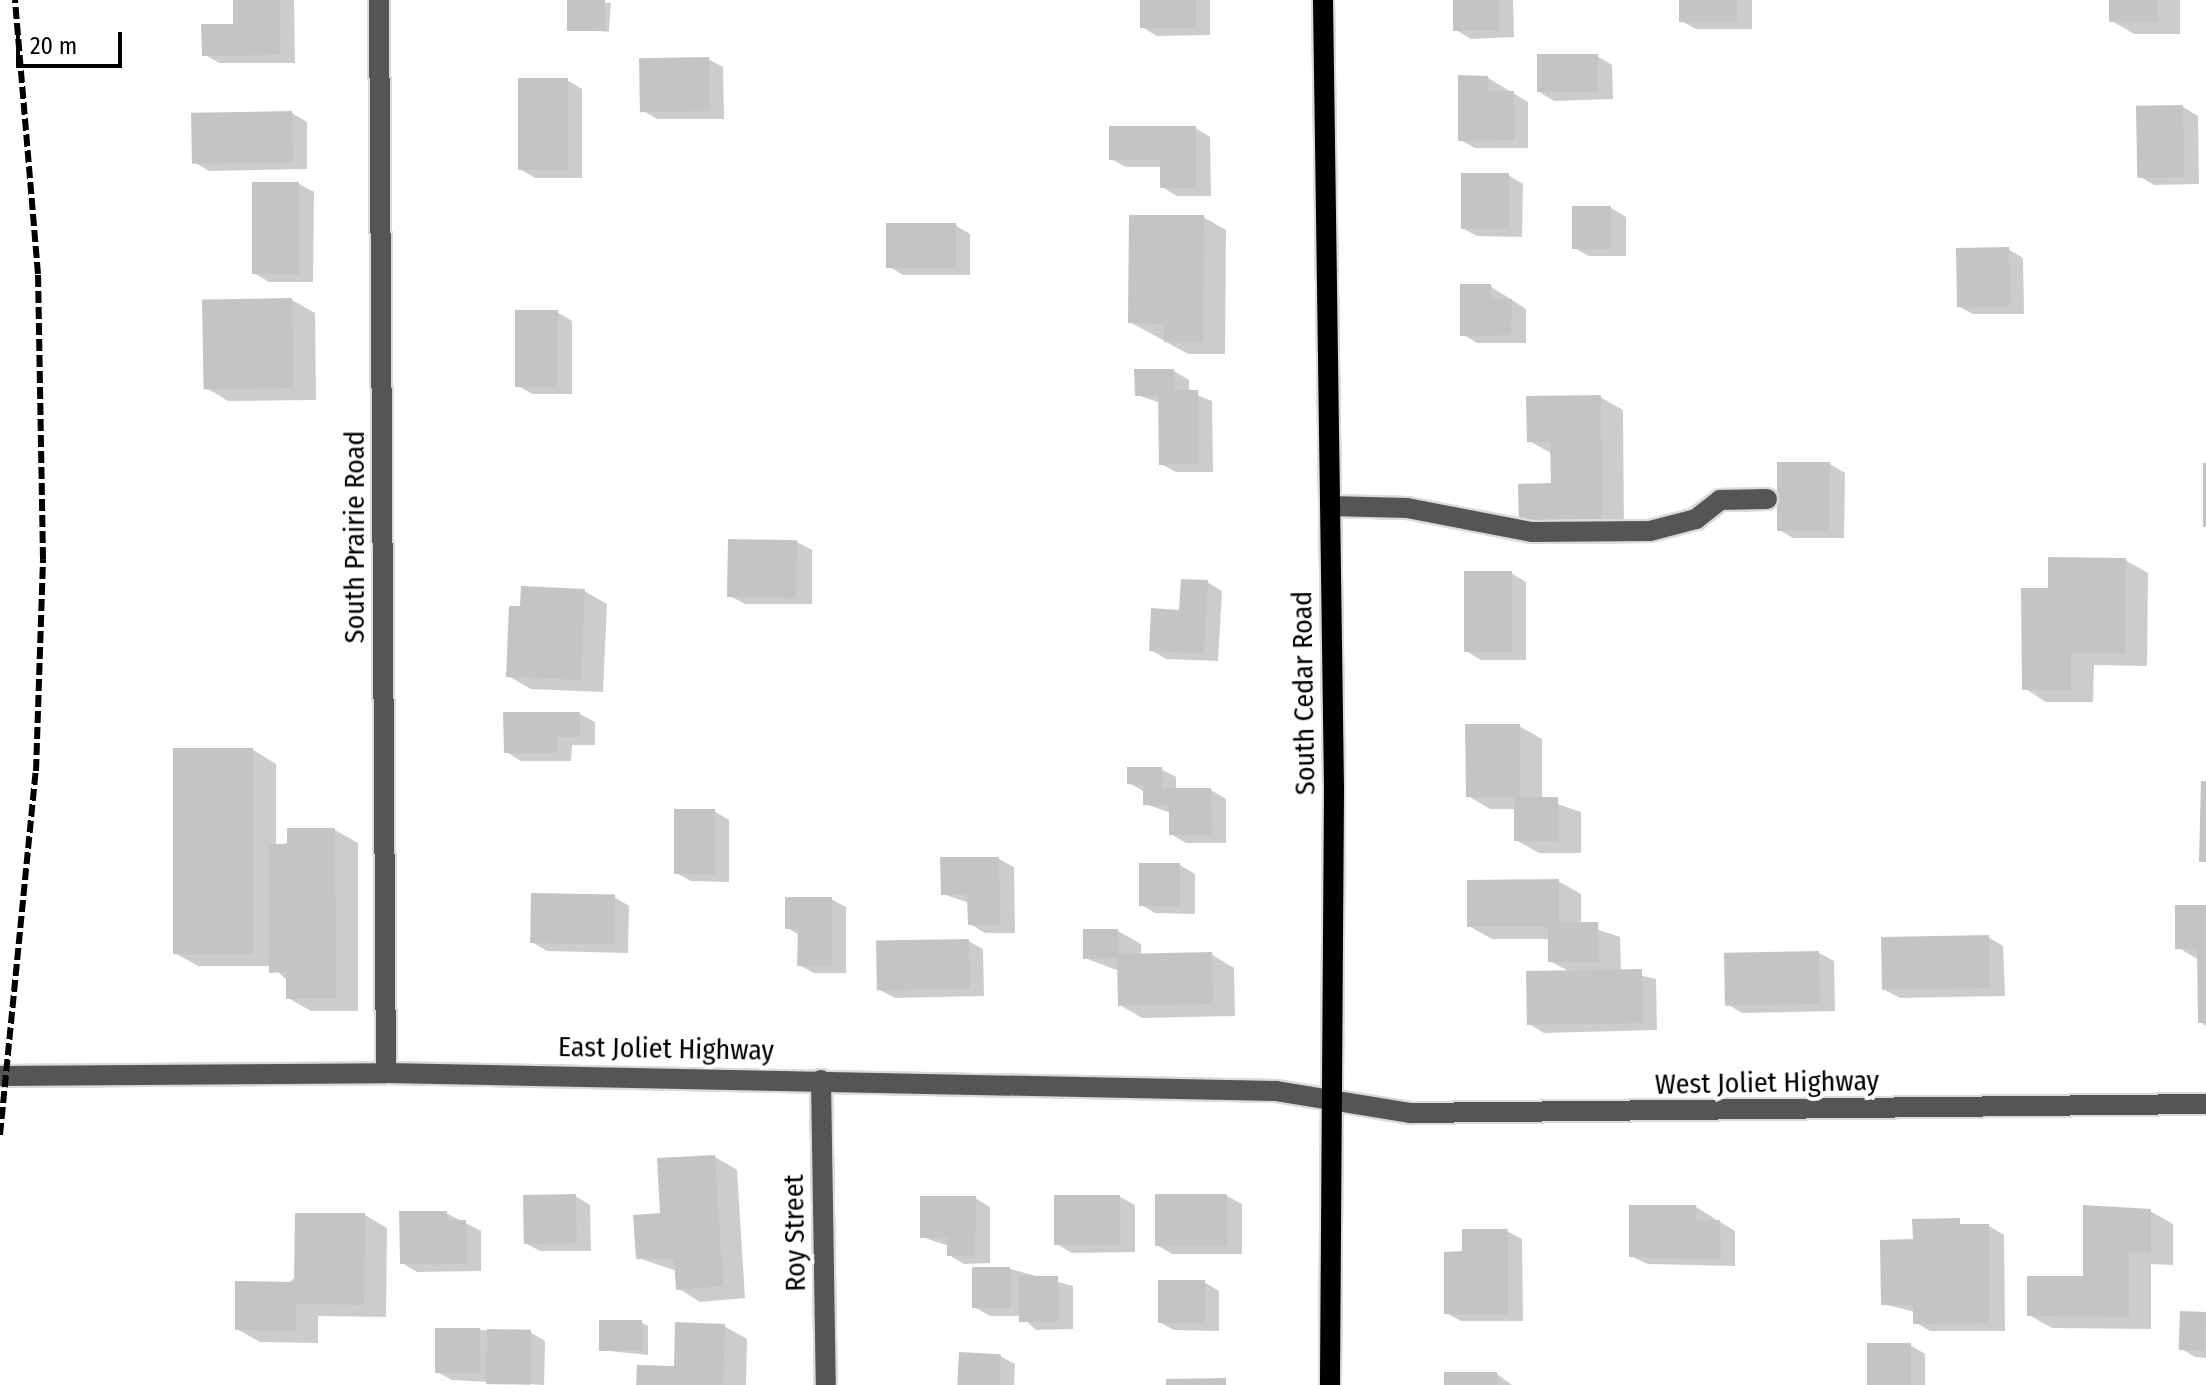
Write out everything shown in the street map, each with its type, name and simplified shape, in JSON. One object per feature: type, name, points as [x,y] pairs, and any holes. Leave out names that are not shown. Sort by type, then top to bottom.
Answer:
[{"type":"main road","name":"South Cedar Road","points":[[1323,0],[1330,506],[1330,1385]]},
{"type":"street","name":"South Prairie Road","points":[[379,0],[386,1073]]},
{"type":"street","points":[[1330,506],[1407,508],[1532,532],[1650,531],[1696,519],[1720,500],[1767,499]]},
{"type":"street","name":"East Joliet Highway","points":[[0,1076],[386,1073],[821,1080],[1276,1091],[1329,1099]]},
{"type":"street","name":"Roy Street","points":[[821,1080],[826,1385]]},
{"type":"street","name":"West Joliet Highway","points":[[1329,1099],[1410,1113],[2206,1104]]},
{"type":"building","points":[[233,0],[280,0],[280,55],[202,56],[201,24],[233,24]]},
{"type":"building","points":[[567,0],[605,0],[605,31],[567,31]]},
{"type":"building","points":[[1140,0],[1196,0],[1196,28],[1140,28]]},
{"type":"building","points":[[1453,0],[1499,0],[1499,31],[1453,31]]},
{"type":"building","points":[[1679,0],[1737,0],[1737,22],[1679,22]]},
{"type":"building","points":[[2109,0],[2158,0],[2158,22],[2109,22]]},
{"type":"building","points":[[1537,54],[1598,54],[1598,92],[1537,92]]},
{"type":"building","points":[[709,57],[710,111],[640,112],[639,58]]},
{"type":"building","points":[[1458,75],[1488,76],[1489,91],[1514,91],[1514,140],[1458,141]]},
{"type":"building","points":[[518,78],[568,78],[568,170],[518,170]]},
{"type":"building","points":[[2183,105],[2184,177],[2137,178],[2136,106]]},
{"type":"building","points":[[292,111],[293,162],[192,164],[191,113]]},
{"type":"building","points":[[1109,126],[1196,126],[1196,188],[1160,188],[1160,160],[1109,160]]},
{"type":"building","points":[[1461,173],[1509,173],[1509,229],[1461,229]]},
{"type":"building","points":[[252,182],[299,182],[299,274],[252,274]]},
{"type":"building","points":[[1572,206],[1611,206],[1611,249],[1572,249]]},
{"type":"building","points":[[1129,215],[1204,215],[1203,342],[1164,342],[1164,324],[1128,323]]},
{"type":"building","points":[[886,223],[956,223],[956,268],[886,268]]},
{"type":"building","points":[[2009,247],[2010,306],[1957,307],[1956,248]]},
{"type":"building","points":[[1460,284],[1491,284],[1491,299],[1512,299],[1511,335],[1460,336]]},
{"type":"building","points":[[292,298],[294,388],[204,390],[202,300]]},
{"type":"building","points":[[515,310],[558,310],[558,387],[515,387]]},
{"type":"building","points":[[1134,369],[1174,369],[1175,390],[1198,390],[1199,464],[1159,465],[1158,396],[1135,396]]},
{"type":"building","points":[[1601,395],[1602,526],[1519,527],[1518,484],[1551,483],[1550,442],[1527,442],[1526,396]]},
{"type":"building","points":[[1777,462],[1830,462],[1830,531],[1777,531]]},
{"type":"building","points":[[2203,463],[2206,463],[2206,527],[2203,527]]},
{"type":"building","points":[[728,539],[797,540],[796,598],[727,597]]},
{"type":"building","points":[[2048,557],[2126,558],[2125,654],[2071,653],[2071,690],[2022,690],[2021,588],[2048,588]]},
{"type":"building","points":[[1464,571],[1512,571],[1512,652],[1464,652]]},
{"type":"building","points":[[1181,579],[1208,580],[1204,654],[1149,651],[1151,608],[1179,610]]},
{"type":"building","points":[[521,586],[585,589],[581,680],[506,677],[509,606],[520,606]]},
{"type":"building","points":[[503,712],[580,712],[580,737],[557,737],[557,753],[504,753]]},
{"type":"building","points":[[1465,724],[1520,724],[1520,797],[1558,797],[1559,841],[1514,841],[1514,797],[1466,797]]},
{"type":"building","points":[[173,748],[253,748],[253,954],[173,954]]},
{"type":"building","points":[[1127,767],[1162,767],[1162,788],[1211,788],[1212,835],[1169,835],[1169,806],[1143,805],[1143,785],[1127,784]]},
{"type":"building","points":[[2201,781],[2206,781],[2206,862],[2199,862]]},
{"type":"building","points":[[674,809],[715,809],[715,874],[674,874]]},
{"type":"building","points":[[287,828],[335,828],[336,999],[286,999],[286,972],[269,973],[269,844],[287,844]]},
{"type":"building","points":[[940,857],[999,857],[1000,925],[968,925],[967,895],[941,895]]},
{"type":"building","points":[[1139,863],[1180,863],[1180,906],[1139,906]]},
{"type":"building","points":[[1559,879],[1559,922],[1598,922],[1599,962],[1548,962],[1548,927],[1467,927],[1467,880]]},
{"type":"building","points":[[531,893],[615,894],[614,944],[530,943]]},
{"type":"building","points":[[785,897],[832,897],[832,966],[797,966],[798,929],[785,929]]},
{"type":"building","points":[[2175,905],[2206,905],[2206,1023],[2198,1023],[2197,949],[2175,949]]},
{"type":"building","points":[[1083,929],[1118,929],[1119,954],[1212,952],[1213,1004],[1118,1006],[1117,958],[1083,959]]},
{"type":"building","points":[[1989,935],[1990,988],[1882,990],[1881,937]]},
{"type":"building","points":[[969,939],[970,989],[877,991],[876,941]]},
{"type":"building","points":[[1819,951],[1820,1004],[1725,1006],[1724,953]]},
{"type":"building","points":[[1642,969],[1643,1023],[1527,1025],[1526,971]]},
{"type":"building","points":[[715,1155],[723,1286],[676,1290],[674,1258],[636,1259],[633,1215],[660,1213],[657,1158]]},
{"type":"building","points":[[576,1194],[577,1243],[524,1244],[523,1195]]},
{"type":"building","points":[[1155,1194],[1227,1194],[1227,1246],[1155,1246]]},
{"type":"building","points":[[1054,1195],[1120,1195],[1120,1245],[1054,1245]]},
{"type":"building","points":[[920,1196],[976,1196],[975,1256],[947,1256],[947,1238],[920,1238]]},
{"type":"building","points":[[1629,1205],[1696,1205],[1697,1221],[1720,1220],[1721,1259],[1629,1257]]},
{"type":"building","points":[[2083,1205],[2151,1209],[2151,1253],[2129,1252],[2129,1317],[2027,1316],[2027,1276],[2083,1276]]},
{"type":"building","points":[[399,1211],[447,1211],[447,1220],[466,1220],[466,1264],[400,1264]]},
{"type":"building","points":[[295,1213],[365,1213],[364,1305],[296,1304],[296,1331],[235,1330],[235,1281],[294,1282]]},
{"type":"building","points":[[1960,1218],[1960,1224],[1989,1224],[1990,1323],[1913,1324],[1913,1305],[1881,1305],[1880,1240],[1913,1239],[1912,1219]]},
{"type":"building","points":[[1462,1229],[1508,1229],[1508,1314],[1444,1314],[1444,1252],[1462,1251]]},
{"type":"building","points":[[972,1267],[1010,1267],[1010,1308],[972,1308]]},
{"type":"building","points":[[1019,1276],[1058,1276],[1058,1322],[1019,1322]]},
{"type":"building","points":[[1158,1280],[1205,1280],[1205,1323],[1158,1323]]},
{"type":"building","points":[[2180,1311],[2206,1312],[2205,1351],[2179,1350]]},
{"type":"building","points":[[599,1320],[642,1320],[642,1351],[599,1351]]},
{"type":"building","points":[[675,1322],[725,1324],[723,1385],[636,1385],[637,1365],[674,1366]]},
{"type":"building","points":[[435,1328],[480,1328],[480,1373],[435,1373]]},
{"type":"building","points":[[487,1329],[531,1330],[530,1385],[486,1384]]},
{"type":"building","points":[[1867,1343],[1911,1343],[1911,1385],[1867,1385]]},
{"type":"building","points":[[959,1352],[1001,1354],[999,1385],[957,1385]]},
{"type":"building","points":[[1444,1372],[1497,1372],[1497,1385],[1444,1385]]},
{"type":"building","points":[[1226,1378],[1226,1385],[1166,1385],[1166,1379]]},
{"type":"railway","points":[[0,1135],[36,771],[43,559],[38,274],[15,0]]}]
